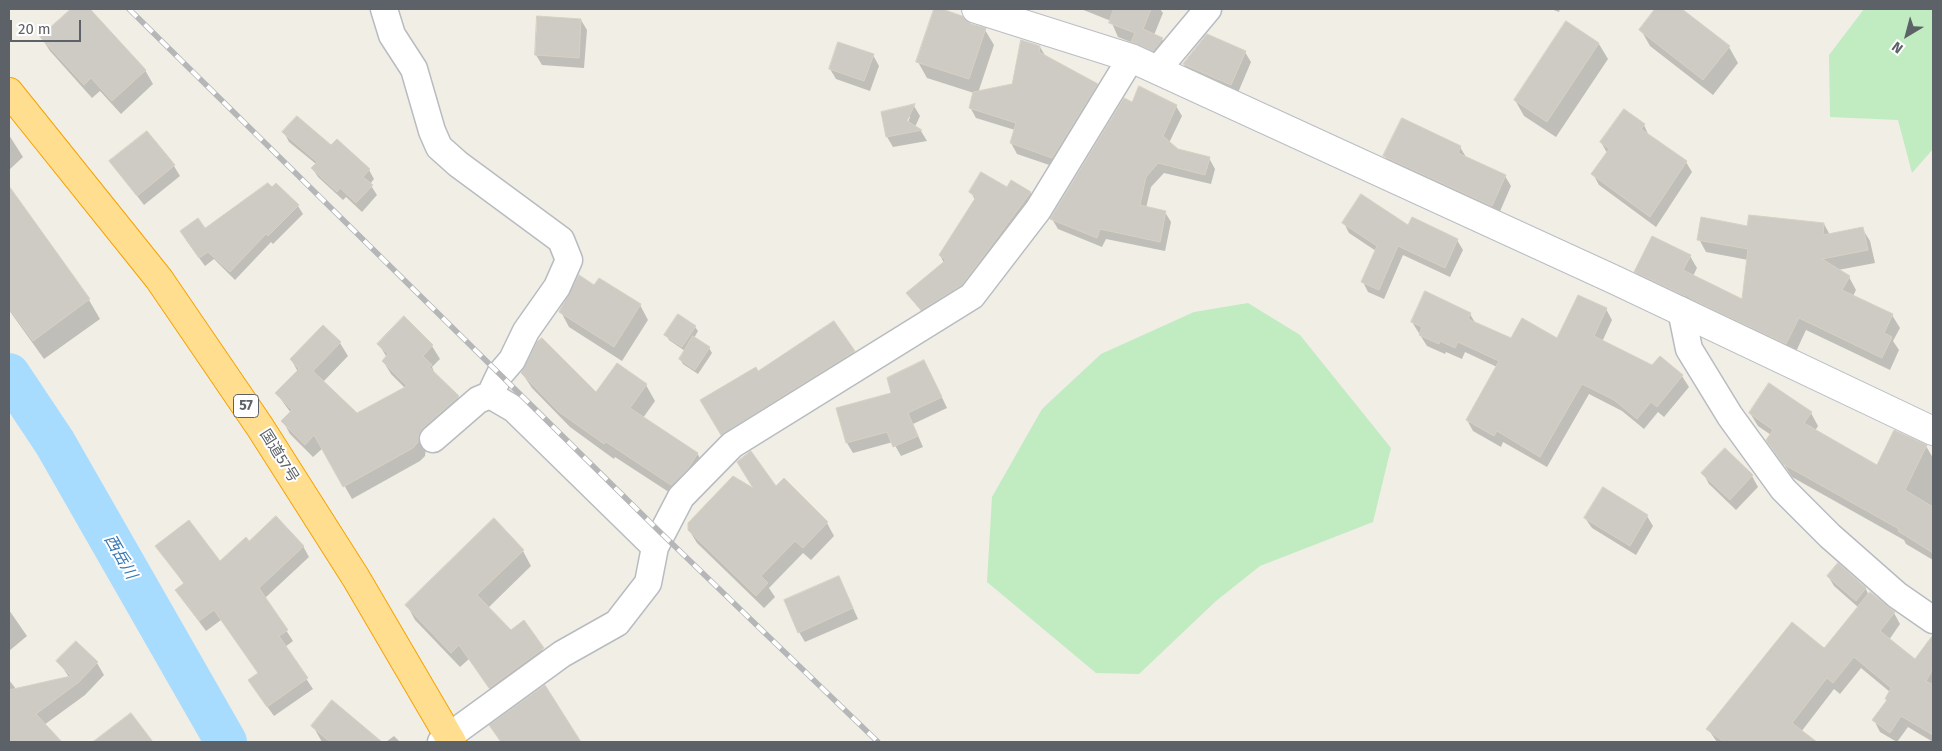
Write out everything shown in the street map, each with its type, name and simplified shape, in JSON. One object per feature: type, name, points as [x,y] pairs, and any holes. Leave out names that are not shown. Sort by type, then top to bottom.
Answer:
[{"type":"highway","name":"国道57号","points":[[9,92],[159,279],[260,427],[351,570],[447,740]]},
{"type":"street","points":[[384,9],[392,35],[414,69],[438,147],[561,240],[569,260],[557,287],[526,330],[512,360],[500,374],[490,395],[478,400],[433,438]]},
{"type":"street","points":[[976,9],[1131,58],[1681,310],[1933,431]]},
{"type":"street","points":[[1157,70],[1208,9]]},
{"type":"street","points":[[447,740],[562,654],[618,623],[648,583],[655,547],[681,497],[732,445],[972,296],[1038,210],[1131,58]]},
{"type":"street","points":[[1681,310],[1689,349],[1730,416],[1783,489],[1830,536],[1897,595],[1933,620]]},
{"type":"street","points":[[490,395],[514,409],[655,547]]},
{"type":"green space","points":[[1864,9],[1933,9],[1933,149],[1912,173],[1898,120],[1830,117],[1829,55]]},
{"type":"green space","points":[[1248,303],[1300,335],[1391,448],[1373,522],[1260,566],[1216,601],[1139,674],[1096,673],[987,582],[992,497],[1042,409],[1101,354],[1194,312]]},
{"type":"building","points":[[71,9],[90,9],[146,70],[112,101],[91,78],[84,85],[40,37]]},
{"type":"building","points":[[934,9],[942,9],[962,16],[971,24],[986,28],[969,79],[916,62]]},
{"type":"building","points":[[1114,9],[1151,9],[1143,29],[1163,38],[1153,51],[1131,42],[1135,33],[1109,23]]},
{"type":"building","points":[[1655,9],[1682,9],[1730,46],[1703,80],[1639,30]]},
{"type":"building","points":[[537,16],[581,19],[579,58],[535,55]]},
{"type":"building","points":[[1566,21],[1599,43],[1547,122],[1514,100]]},
{"type":"building","points":[[1207,34],[1246,51],[1231,85],[1183,64]]},
{"type":"building","points":[[1021,40],[1040,46],[1039,52],[1098,84],[1052,158],[1010,143],[1016,123],[969,108],[973,92],[1012,84]]},
{"type":"building","points":[[838,42],[874,54],[864,81],[829,69]]},
{"type":"building","points":[[1139,86],[1177,105],[1163,136],[1178,149],[1210,157],[1205,175],[1158,163],[1146,177],[1140,205],[1166,211],[1160,242],[1100,229],[1097,238],[1050,219],[1124,98],[1132,102]]},
{"type":"building","points":[[915,104],[907,121],[922,130],[886,137],[881,112]]},
{"type":"building","points":[[1624,109],[1645,124],[1641,129],[1687,161],[1650,217],[1591,174],[1609,149],[1600,142]]},
{"type":"building","points":[[297,116],[331,145],[337,139],[370,169],[363,177],[373,185],[356,203],[340,188],[337,192],[311,168],[317,162],[282,132]]},
{"type":"building","points":[[1402,118],[1461,146],[1458,153],[1506,175],[1492,206],[1383,156]]},
{"type":"building","points":[[147,131],[175,165],[137,196],[109,161]]},
{"type":"building","points":[[981,172],[1007,187],[1011,180],[1031,192],[962,285],[921,310],[906,293],[946,260],[939,255],[976,197],[969,192]]},
{"type":"building","points":[[268,183],[272,187],[276,183],[299,205],[268,236],[266,234],[230,272],[208,252],[199,258],[180,231],[198,218],[205,228]]},
{"type":"building","points":[[9,186],[90,299],[33,341],[9,308]]},
{"type":"building","points":[[1361,194],[1408,225],[1412,217],[1458,239],[1445,268],[1398,246],[1379,290],[1361,282],[1377,246],[1342,223]]},
{"type":"building","points":[[1749,215],[1824,223],[1823,235],[1863,227],[1868,250],[1822,259],[1850,276],[1842,290],[1893,314],[1884,333],[1892,337],[1882,358],[1799,318],[1786,344],[1634,272],[1652,236],[1691,255],[1683,270],[1742,299],[1748,249],[1697,240],[1701,217],[1747,226]]},
{"type":"building","points":[[579,275],[594,285],[599,278],[641,304],[614,347],[559,312]]},
{"type":"building","points":[[1425,291],[1471,313],[1468,319],[1511,338],[1522,318],[1557,338],[1578,295],[1607,308],[1594,336],[1652,365],[1660,356],[1683,375],[1657,407],[1651,402],[1637,419],[1614,400],[1582,384],[1540,457],[1497,431],[1494,436],[1466,420],[1499,361],[1458,342],[1455,348],[1440,341],[1439,344],[1419,335],[1422,327],[1411,322]]},
{"type":"building","points":[[678,314],[696,326],[682,347],[664,335]]},
{"type":"building","points":[[404,316],[433,345],[423,356],[432,365],[429,367],[459,396],[423,428],[418,442],[413,448],[343,487],[314,435],[305,445],[281,421],[292,410],[275,393],[299,369],[290,359],[323,325],[341,342],[313,371],[357,413],[407,386],[382,361],[388,354],[377,344]]},
{"type":"building","points":[[834,321],[855,351],[721,435],[700,400],[756,367],[758,371]]},
{"type":"building","points":[[693,336],[710,347],[695,370],[679,359]]},
{"type":"building","points":[[542,338],[596,392],[617,363],[647,384],[630,408],[698,453],[687,470],[671,485],[606,442],[604,444],[559,412],[521,373],[537,342]]},
{"type":"building","points":[[924,360],[942,397],[908,413],[918,436],[893,447],[887,432],[846,443],[836,408],[891,393],[887,378]]},
{"type":"building","points":[[1769,383],[1812,412],[1804,423],[1877,465],[1894,430],[1927,445],[1905,490],[1933,507],[1933,553],[1898,531],[1899,529],[1783,464],[1766,440],[1773,430],[1749,413]]},
{"type":"building","points":[[1725,448],[1753,475],[1730,500],[1701,473]]},
{"type":"building","points":[[751,451],[776,486],[784,478],[828,522],[803,548],[795,541],[761,576],[768,583],[756,596],[688,530],[688,523],[733,476],[753,488],[737,462]]},
{"type":"building","points":[[1603,487],[1648,515],[1630,546],[1584,518]]},
{"type":"building","points":[[276,516],[304,546],[259,588],[288,630],[279,636],[308,678],[267,707],[248,680],[258,673],[214,610],[199,621],[175,590],[184,583],[155,546],[189,520],[220,561],[246,537],[249,541]]},
{"type":"building","points":[[494,518],[524,550],[477,595],[511,630],[524,620],[544,648],[489,688],[459,645],[451,653],[405,605]]},
{"type":"building","points":[[1838,563],[1866,588],[1856,601],[1827,576]]},
{"type":"building","points":[[839,576],[853,608],[798,633],[784,600]]},
{"type":"building","points":[[1870,592],[1895,612],[1880,631],[1915,659],[1933,635],[1933,669],[1926,681],[1933,685],[1933,735],[1901,716],[1890,733],[1872,720],[1887,700],[1885,699],[1891,688],[1854,657],[1833,683],[1827,678],[1792,723],[1817,742],[1724,742],[1706,729],[1792,622],[1824,648]]},
{"type":"building","points":[[76,641],[98,662],[79,682],[36,714],[62,742],[9,742],[9,690],[71,676],[56,661]]},
{"type":"building","points":[[545,685],[581,742],[501,742],[489,725]]},
{"type":"building","points":[[332,700],[382,742],[330,742],[311,726]]},
{"type":"building","points":[[131,713],[153,742],[93,742]]},
{"type":"waterway","name":"西岳川","points":[[9,374],[55,443],[226,742]]},
{"type":"railway","points":[[129,9],[661,533],[878,742]]}]
